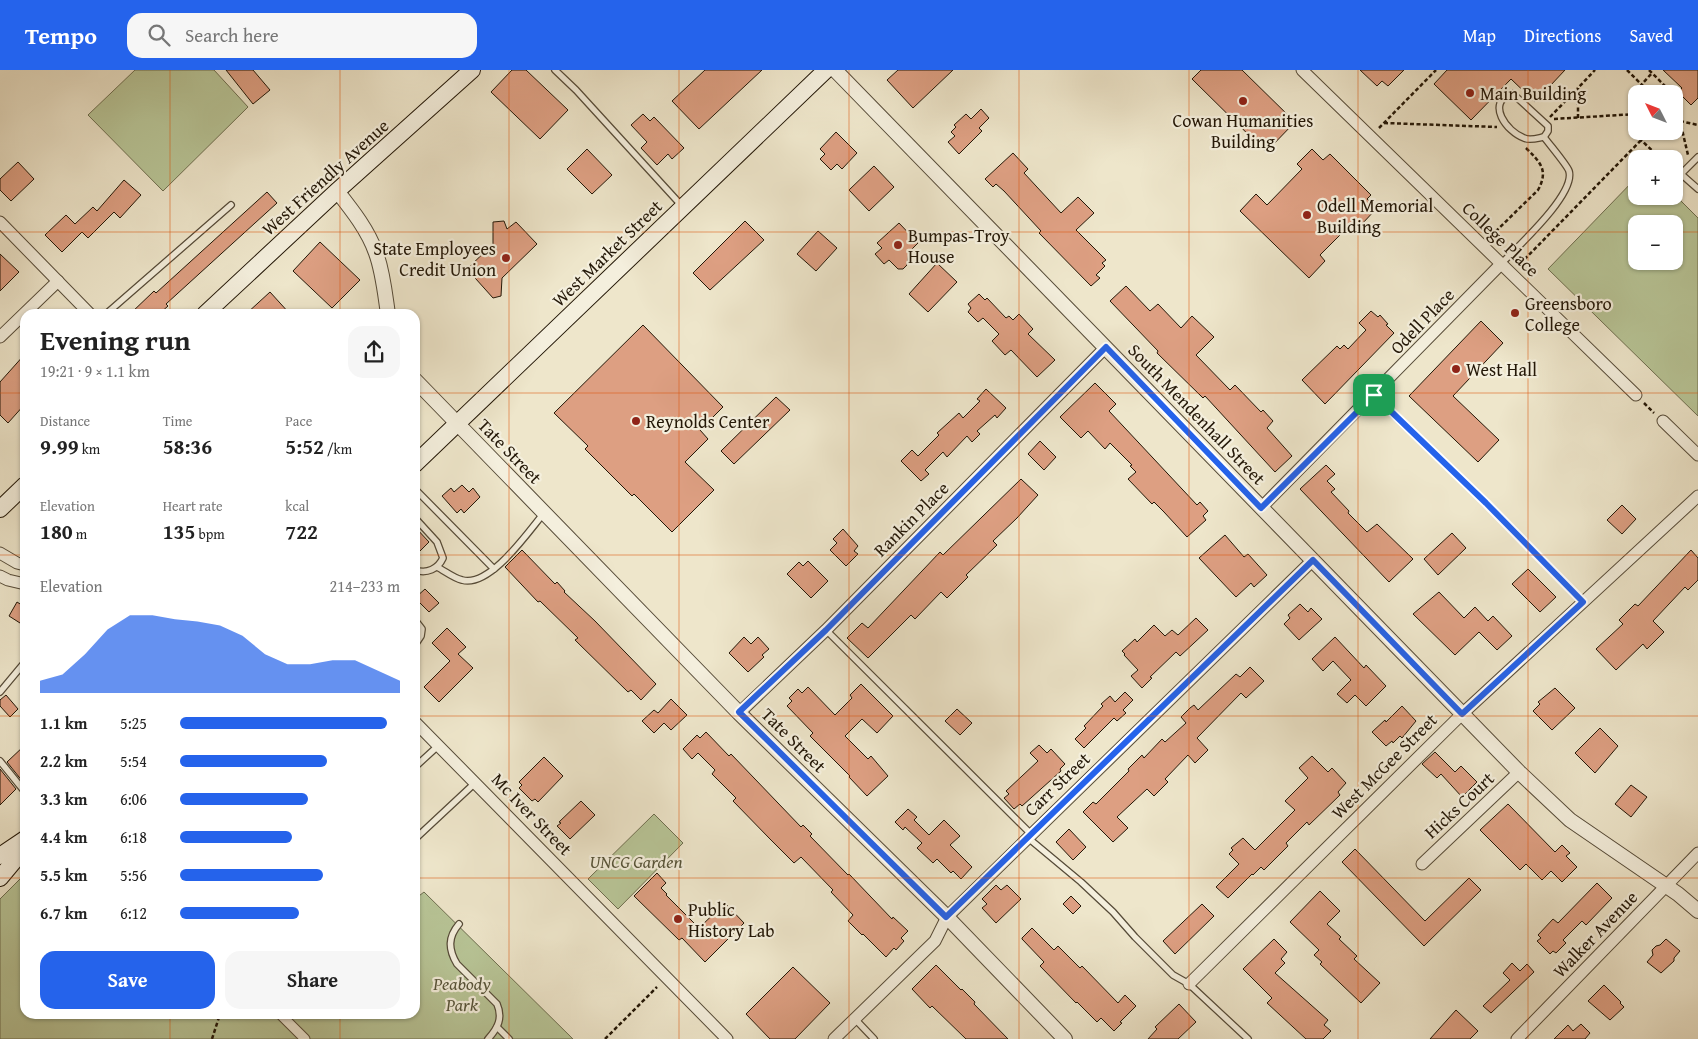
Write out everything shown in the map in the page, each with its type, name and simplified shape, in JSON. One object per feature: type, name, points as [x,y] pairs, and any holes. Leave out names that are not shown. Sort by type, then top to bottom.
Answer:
[{"type":"main road","name":"West Friendly Avenue","points":[[210,309],[472,70]]},
{"type":"main road","name":"West Market Street","points":[[420,459],[826,70]]},
{"type":"main road","points":[[0,509],[20,490]]},
{"type":"main road","points":[[0,856],[20,842]]},
{"type":"main road","points":[[0,878],[20,854]]},
{"type":"street","name":"South Mendenhall Street","points":[[835,70],[1519,772],[1570,820],[1678,894],[1698,911]]},
{"type":"street","name":"College Place","points":[[1302,70],[1636,395]]},
{"type":"street","points":[[338,191],[352,209],[376,252],[380,264],[387,309]]},
{"type":"street","points":[[0,222],[85,309]]},
{"type":"street","name":"Odell Place","points":[[1261,508],[1501,264]]},
{"type":"street","points":[[29,309],[58,281]]},
{"type":"street","points":[[0,337],[20,318]]},
{"type":"street","name":"Rankin Place","points":[[739,712],[826,630],[1106,347]]},
{"type":"street","name":"Tate Street","points":[[420,385],[739,712],[946,917],[1065,1039]]},
{"type":"street","points":[[1663,421],[1698,455]]},
{"type":"street","name":"West McGee Street","points":[[1189,984],[1462,714],[1698,496]]},
{"type":"street","points":[[0,553],[20,564]]},
{"type":"street","name":"Carr Street","points":[[834,1039],[936,941],[946,917],[1313,560]]},
{"type":"street","points":[[0,576],[20,583]]},
{"type":"street","name":"Mc Iver Street","points":[[420,727],[727,1039]]},
{"type":"street","name":"Hicks Court","points":[[1422,864],[1519,772]]},
{"type":"street","name":"Walker Avenue","points":[[1517,1039],[1698,853]]},
{"type":"street","points":[[285,1019],[305,1039]]},
{"type":"lane","points":[[555,70],[576,90],[684,207]]},
{"type":"lane","points":[[1512,93],[1548,126],[1548,131],[1544,137],[1526,139],[1517,134],[1501,118],[1498,109],[1506,95],[1512,93]]},
{"type":"lane","points":[[1501,264],[1560,200],[1568,185],[1569,171],[1544,137]]},
{"type":"lane","points":[[1698,157],[1681,174],[1698,189]]},
{"type":"lane","points":[[112,309],[231,205]]},
{"type":"lane","points":[[1374,395],[1486,503],[1583,602]]},
{"type":"lane","points":[[420,494],[494,570]]},
{"type":"lane","points":[[438,567],[463,581],[476,580],[494,570],[544,513]]},
{"type":"lane","points":[[420,524],[440,546],[443,558],[438,567],[420,571]]},
{"type":"lane","points":[[826,630],[1029,835],[1113,912],[1173,975],[1189,984],[1248,1039]]},
{"type":"lane","points":[[0,692],[20,668]]},
{"type":"lane","points":[[420,762],[438,745]]},
{"type":"lane","points":[[0,761],[20,786]]},
{"type":"lane","points":[[420,835],[475,782]]},
{"type":"lane","points":[[460,924],[454,930],[450,939],[450,948],[453,956],[457,964],[497,1004],[500,1018],[497,1027],[488,1039]]},
{"type":"lane","points":[[855,1019],[874,1039]]},
{"type":"lane","points":[[497,1027],[509,1039]]},
{"type":"path","points":[[1378,129],[1436,70]]},
{"type":"path","points":[[1547,120],[1595,70]]},
{"type":"path","points":[[1626,70],[1642,84],[1652,73]]},
{"type":"path","points":[[1648,70],[1665,85]]},
{"type":"path","points":[[1578,88],[1578,118]]},
{"type":"path","points":[[1683,122],[1698,125]]},
{"type":"path","points":[[1683,135],[1687,154],[1693,162]]},
{"type":"path","points":[[1518,265],[1641,140],[1652,150]]},
{"type":"path","points":[[1490,237],[1538,190],[1541,183],[1543,177],[1539,161],[1525,147]]},
{"type":"path","points":[[1636,395],[1663,421]]},
{"type":"path","points":[[605,1039],[657,987]]},
{"type":"path","points":[[212,1039],[218,1019]]},
{"type":"green space","points":[[135,70],[214,70],[248,107],[163,191],[88,115]]},
{"type":"green space","points":[[1628,186],[1628,205],[1683,205],[1683,203],[1698,218],[1698,416],[1548,269]]},
{"type":"green space","name":"UNCG Garden","points":[[654,814],[683,843],[618,909],[588,879]]},
{"type":"green space","name":"Peabody Park","points":[[20,879],[20,1019],[420,1019],[420,895],[424,892],[573,1039],[0,1039],[0,899]]},
{"type":"building","points":[[226,70],[253,70],[270,90],[253,104]]},
{"type":"building","points":[[512,70],[526,70],[568,110],[540,139],[491,92]]},
{"type":"building","points":[[705,70],[762,70],[699,129],[672,101]]},
{"type":"building","points":[[898,70],[953,70],[913,108],[887,80]]},
{"type":"building","name":"Cowan Humanities Building","points":[[1201,70],[1242,70],[1295,122],[1266,152],[1192,79]]},
{"type":"building","points":[[1360,70],[1404,70],[1388,86],[1382,81],[1377,86]]},
{"type":"building","name":"Main Building","points":[[1447,70],[1565,70],[1535,102],[1511,79],[1471,120],[1434,84]]},
{"type":"building","points":[[1663,70],[1698,70],[1698,98],[1691,105],[1683,97],[1683,85],[1679,85]]},
{"type":"building","points":[[981,109],[989,118],[979,128],[982,131],[959,154],[948,142],[955,136],[951,132],[956,127],[954,125],[966,114],[971,119]]},
{"type":"building","points":[[643,114],[650,121],[654,117],[684,148],[672,159],[668,154],[657,165],[641,148],[647,142],[631,125]]},
{"type":"building","points":[[836,132],[857,153],[842,169],[837,164],[831,170],[820,159],[825,154],[820,149]]},
{"type":"building","points":[[587,149],[612,175],[592,194],[567,169]]},
{"type":"building","name":"Odell Memorial Building","points":[[1312,149],[1323,160],[1330,154],[1371,195],[1367,199],[1377,208],[1361,225],[1355,220],[1320,255],[1325,261],[1309,278],[1240,211],[1256,194],[1267,205],[1302,169],[1297,164]]},
{"type":"building","points":[[1013,153],[1028,169],[1024,173],[1061,213],[1078,197],[1094,213],[1076,230],[1106,260],[1102,263],[1105,266],[1096,275],[1100,278],[1091,286],[1039,233],[1041,231],[1004,191],[996,184],[993,187],[985,179]]},
{"type":"building","points":[[18,162],[34,179],[11,201],[0,190],[0,179]]},
{"type":"building","points":[[874,166],[894,187],[869,211],[849,190]]},
{"type":"building","points":[[124,180],[141,195],[120,218],[114,212],[88,238],[82,232],[62,252],[45,235],[66,215],[75,224],[93,207],[97,211]]},
{"type":"building","points":[[267,192],[277,203],[166,304],[168,306],[165,309],[135,309],[154,291],[156,293]]},
{"type":"building","points":[[504,221],[507,229],[516,222],[537,244],[502,278],[501,296],[493,298],[467,269],[493,244],[493,222]]},
{"type":"building","points":[[745,221],[764,240],[710,290],[693,273]]},
{"type":"building","name":"Bumpas-Troy House","points":[[899,223],[918,243],[909,252],[907,265],[903,269],[898,269],[889,260],[884,264],[875,254],[882,248],[877,243]]},
{"type":"building","points":[[818,231],[837,248],[816,271],[797,254]]},
{"type":"building","points":[[320,242],[360,280],[332,308],[293,271]]},
{"type":"building","points":[[0,254],[19,272],[0,291]]},
{"type":"building","points":[[937,263],[957,282],[928,312],[909,294]]},
{"type":"building","points":[[1126,286],[1150,311],[1158,304],[1181,328],[1192,316],[1214,337],[1196,355],[1230,390],[1235,385],[1261,412],[1263,410],[1273,421],[1267,428],[1292,456],[1275,472],[1205,396],[1203,398],[1157,353],[1158,351],[1110,301]]},
{"type":"building","points":[[270,292],[285,309],[251,309]]},
{"type":"building","points":[[979,294],[985,300],[987,298],[1006,318],[1009,316],[1013,320],[1019,314],[1033,329],[1028,334],[1055,360],[1037,377],[1011,350],[1005,355],[992,341],[999,334],[983,318],[978,322],[968,312],[971,308],[968,304]]},
{"type":"building","points":[[1371,311],[1378,317],[1380,315],[1394,333],[1325,404],[1302,380],[1337,346],[1340,349],[1344,345],[1348,349],[1366,330],[1359,323]]},
{"type":"building","name":"West Hall","points":[[1481,321],[1503,343],[1453,396],[1499,440],[1478,462],[1409,396]]},
{"type":"building","name":"Reynolds Center","points":[[643,325],[723,407],[700,430],[708,439],[685,462],[714,490],[672,532],[634,494],[632,496],[585,449],[588,446],[554,413]]},
{"type":"building","points":[[20,360],[20,410],[8,423],[0,415],[0,382]]},
{"type":"building","points":[[1095,383],[1116,404],[1109,411],[1197,505],[1200,502],[1208,511],[1203,516],[1206,520],[1187,537],[1154,502],[1152,504],[1128,479],[1136,472],[1130,466],[1132,465],[1110,443],[1105,449],[1088,431],[1081,438],[1060,417]]},
{"type":"building","points":[[986,389],[1006,408],[997,418],[995,415],[977,431],[980,434],[972,442],[967,436],[947,457],[943,452],[925,470],[929,474],[921,481],[901,461],[912,450],[918,456],[939,435],[937,433],[959,413],[963,418],[980,401],[977,399]]},
{"type":"building","points":[[776,397],[790,410],[734,464],[721,451]]},
{"type":"building","points":[[1040,441],[1056,457],[1044,470],[1028,454]]},
{"type":"building","points":[[1326,465],[1335,474],[1327,481],[1335,489],[1331,492],[1349,511],[1348,513],[1367,532],[1377,524],[1413,559],[1389,582],[1300,489]]},
{"type":"building","points":[[1021,479],[1038,495],[993,541],[997,545],[966,575],[968,577],[947,598],[941,592],[915,619],[911,615],[868,658],[847,638],[862,623],[868,628],[940,552],[943,555]]},
{"type":"building","points":[[462,485],[469,492],[473,488],[480,497],[464,513],[461,509],[457,513],[442,496],[451,488],[454,492]]},
{"type":"building","points":[[1622,505],[1636,519],[1622,534],[1607,520]]},
{"type":"building","points":[[843,529],[858,546],[854,551],[858,554],[846,566],[830,550],[837,543],[833,539]]},
{"type":"building","points":[[420,532],[429,542],[420,551]]},
{"type":"building","points":[[1452,533],[1466,548],[1438,575],[1424,559]]},
{"type":"building","points":[[1225,535],[1244,557],[1248,554],[1267,575],[1254,587],[1251,583],[1236,597],[1199,558]]},
{"type":"building","points":[[522,550],[555,584],[557,582],[564,592],[656,684],[641,700],[631,690],[628,692],[575,640],[578,638],[540,601],[538,602],[505,567]]},
{"type":"building","points":[[1691,550],[1698,558],[1698,580],[1688,590],[1685,587],[1653,621],[1664,632],[1647,649],[1643,644],[1616,670],[1596,649],[1623,624],[1619,620],[1635,604],[1638,606]]},
{"type":"building","points":[[808,561],[828,581],[811,598],[787,574],[799,562],[803,566]]},
{"type":"building","points":[[1528,569],[1556,597],[1540,612],[1512,584]]},
{"type":"building","points":[[425,589],[439,603],[429,612],[420,603],[420,594]]},
{"type":"building","points":[[1439,592],[1464,618],[1475,607],[1488,621],[1493,616],[1512,636],[1497,650],[1479,632],[1455,655],[1413,614]]},
{"type":"building","points":[[17,602],[20,604],[20,623],[9,616]]},
{"type":"building","points":[[1300,604],[1308,612],[1311,608],[1322,619],[1299,640],[1284,624],[1290,618],[1288,615]]},
{"type":"building","points":[[1196,618],[1208,630],[1180,656],[1176,652],[1150,677],[1152,678],[1142,688],[1131,676],[1138,670],[1122,651],[1135,639],[1137,642],[1154,625],[1165,636],[1172,630],[1178,635]]},
{"type":"building","points":[[447,628],[466,647],[458,654],[473,668],[439,702],[424,687],[450,661],[432,643]]},
{"type":"building","points":[[744,637],[751,644],[758,637],[769,649],[762,655],[764,657],[748,672],[729,653]]},
{"type":"building","points":[[1335,637],[1364,668],[1366,665],[1386,686],[1366,706],[1355,695],[1347,703],[1337,694],[1351,680],[1333,661],[1323,671],[1312,659]]},
{"type":"building","points":[[1250,667],[1264,681],[1246,698],[1241,693],[1197,738],[1208,750],[1195,763],[1188,755],[1165,779],[1168,782],[1154,796],[1147,789],[1117,817],[1128,828],[1113,842],[1083,812],[1093,802],[1096,804],[1142,755],[1144,758],[1162,739],[1165,742],[1186,723],[1181,717],[1190,708],[1194,705],[1198,710],[1236,674],[1240,677]]},
{"type":"building","points":[[861,684],[893,716],[877,733],[862,719],[845,736],[868,759],[871,756],[888,776],[867,796],[810,736],[813,733],[787,706],[792,701],[789,698],[798,689],[802,693],[808,687],[835,715],[852,698],[850,695]]},
{"type":"building","points":[[1555,688],[1575,708],[1552,730],[1533,711],[1540,704],[1538,702]]},
{"type":"building","points":[[1125,692],[1133,700],[1123,710],[1126,713],[1117,721],[1114,718],[1084,748],[1075,739],[1086,728],[1084,726],[1103,706],[1101,704],[1110,696],[1115,702]]},
{"type":"building","points":[[6,695],[18,709],[10,717],[0,706],[0,700]]},
{"type":"building","points":[[671,699],[687,715],[671,730],[664,723],[654,733],[642,721],[654,710],[658,713]]},
{"type":"building","points":[[1402,706],[1416,721],[1402,738],[1400,736],[1393,743],[1392,741],[1386,746],[1372,732],[1385,720],[1386,722]]},
{"type":"building","points":[[957,709],[972,723],[960,735],[945,721]]},
{"type":"building","points":[[1600,728],[1618,746],[1595,773],[1575,753]]},
{"type":"building","points":[[706,732],[729,756],[731,754],[801,827],[803,825],[812,834],[810,836],[892,919],[893,917],[908,931],[901,938],[904,941],[896,950],[894,948],[886,957],[862,935],[848,921],[853,915],[831,892],[833,890],[801,857],[794,863],[769,838],[733,801],[736,798],[712,774],[715,770],[698,753],[692,759],[683,749],[697,735],[700,738]]},
{"type":"building","points":[[1039,745],[1047,753],[1051,749],[1065,764],[1060,769],[1061,771],[1022,806],[1020,804],[1014,809],[1004,798],[1009,794],[1006,791],[1038,761],[1030,753]]},
{"type":"building","points":[[20,750],[20,778],[7,762]]},
{"type":"building","points":[[1435,752],[1455,772],[1461,766],[1477,782],[1462,797],[1441,774],[1437,778],[1422,764]]},
{"type":"building","points":[[1312,756],[1328,772],[1332,768],[1346,783],[1338,792],[1340,795],[1309,825],[1307,822],[1286,843],[1288,846],[1264,870],[1261,867],[1252,874],[1228,898],[1216,887],[1239,864],[1229,854],[1233,850],[1231,848],[1243,838],[1255,850],[1295,810],[1285,801],[1308,778],[1299,768]]},
{"type":"building","points":[[544,757],[563,776],[538,802],[535,799],[532,801],[519,788],[522,785],[519,782]]},
{"type":"building","points":[[0,769],[16,789],[0,805]]},
{"type":"building","points":[[1631,785],[1647,797],[1631,817],[1615,804]]},
{"type":"building","points":[[581,801],[595,815],[570,839],[557,826]]},
{"type":"building","points":[[1508,804],[1555,852],[1562,845],[1570,853],[1566,856],[1577,867],[1562,882],[1551,871],[1542,880],[1526,864],[1520,870],[1480,830]]},
{"type":"building","points":[[908,809],[917,817],[914,820],[929,835],[944,820],[960,836],[950,845],[972,867],[961,879],[953,871],[951,873],[937,859],[933,863],[917,848],[922,843],[905,827],[903,830],[895,822]]},
{"type":"building","points":[[1069,829],[1086,847],[1073,860],[1056,842]]},
{"type":"building","points":[[1355,849],[1425,921],[1469,878],[1481,890],[1424,946],[1342,862]]},
{"type":"building","points":[[657,873],[666,883],[661,888],[666,895],[699,928],[725,903],[744,923],[705,962],[682,938],[679,940],[634,896]]},
{"type":"building","points":[[1597,883],[1612,898],[1586,925],[1582,921],[1563,940],[1566,943],[1556,953],[1553,951],[1550,954],[1537,941],[1541,938],[1538,935],[1553,919],[1558,923]]},
{"type":"building","points":[[996,885],[1001,890],[1007,885],[1021,899],[996,923],[982,908],[987,904],[982,899]]},
{"type":"building","points":[[1320,891],[1340,911],[1327,924],[1341,937],[1339,939],[1357,956],[1354,959],[1380,983],[1361,1003],[1320,964],[1322,962],[1314,955],[1319,950],[1290,922]]},
{"type":"building","points":[[1071,896],[1081,906],[1073,914],[1063,904]]},
{"type":"building","points":[[1202,904],[1214,916],[1175,954],[1163,941]]},
{"type":"building","points":[[1032,928],[1054,950],[1058,946],[1080,968],[1082,966],[1118,1003],[1125,995],[1136,1006],[1114,1031],[1101,1018],[1097,1022],[1040,966],[1044,962],[1022,939]]},
{"type":"building","points":[[1274,939],[1287,952],[1281,959],[1285,963],[1275,973],[1328,1020],[1324,1025],[1331,1031],[1323,1039],[1306,1039],[1267,1003],[1272,998],[1243,969]]},
{"type":"building","points":[[1666,939],[1680,951],[1674,958],[1674,961],[1661,973],[1647,962],[1653,955],[1652,950]]},
{"type":"building","points":[[1512,963],[1520,971],[1527,964],[1534,972],[1491,1013],[1483,1006],[1510,980],[1503,973]]},
{"type":"building","points":[[936,965],[975,1002],[974,1004],[1008,1039],[966,1039],[932,1006],[930,1008],[912,989]]},
{"type":"building","points":[[793,967],[830,1003],[795,1039],[770,1039],[746,1014]]},
{"type":"building","points":[[1604,985],[1624,1007],[1610,1020],[1588,1001]]},
{"type":"building","points":[[1179,1004],[1196,1022],[1178,1039],[1148,1039],[1157,1029],[1155,1027]]},
{"type":"building","points":[[1456,1010],[1478,1031],[1470,1039],[1430,1039]]},
{"type":"building","points":[[1581,1024],[1590,1033],[1585,1039],[1554,1039],[1568,1025],[1573,1031]]},
{"type":"place","name":"Main Building","points":[[1470,93]]},
{"type":"place","name":"Cowan Humanities Building","points":[[1243,101]]},
{"type":"place","name":"Odell Memorial Building","points":[[1307,215]]},
{"type":"place","name":"Bumpas-Troy House","points":[[898,245]]},
{"type":"place","name":"State Employees Credit Union","points":[[506,258]]},
{"type":"place","name":"Greensboro College","points":[[1515,313]]},
{"type":"place","name":"West Hall","points":[[1456,369]]},
{"type":"place","name":"Reynolds Center","points":[[636,421]]},
{"type":"place","name":"Public History Lab","points":[[678,919]]},
{"type":"route","points":[[1106,347],[1261,508],[1374,395],[1486,503],[1583,602],[1462,714],[1313,560],[946,917],[739,712],[826,630],[1106,347]]}]
